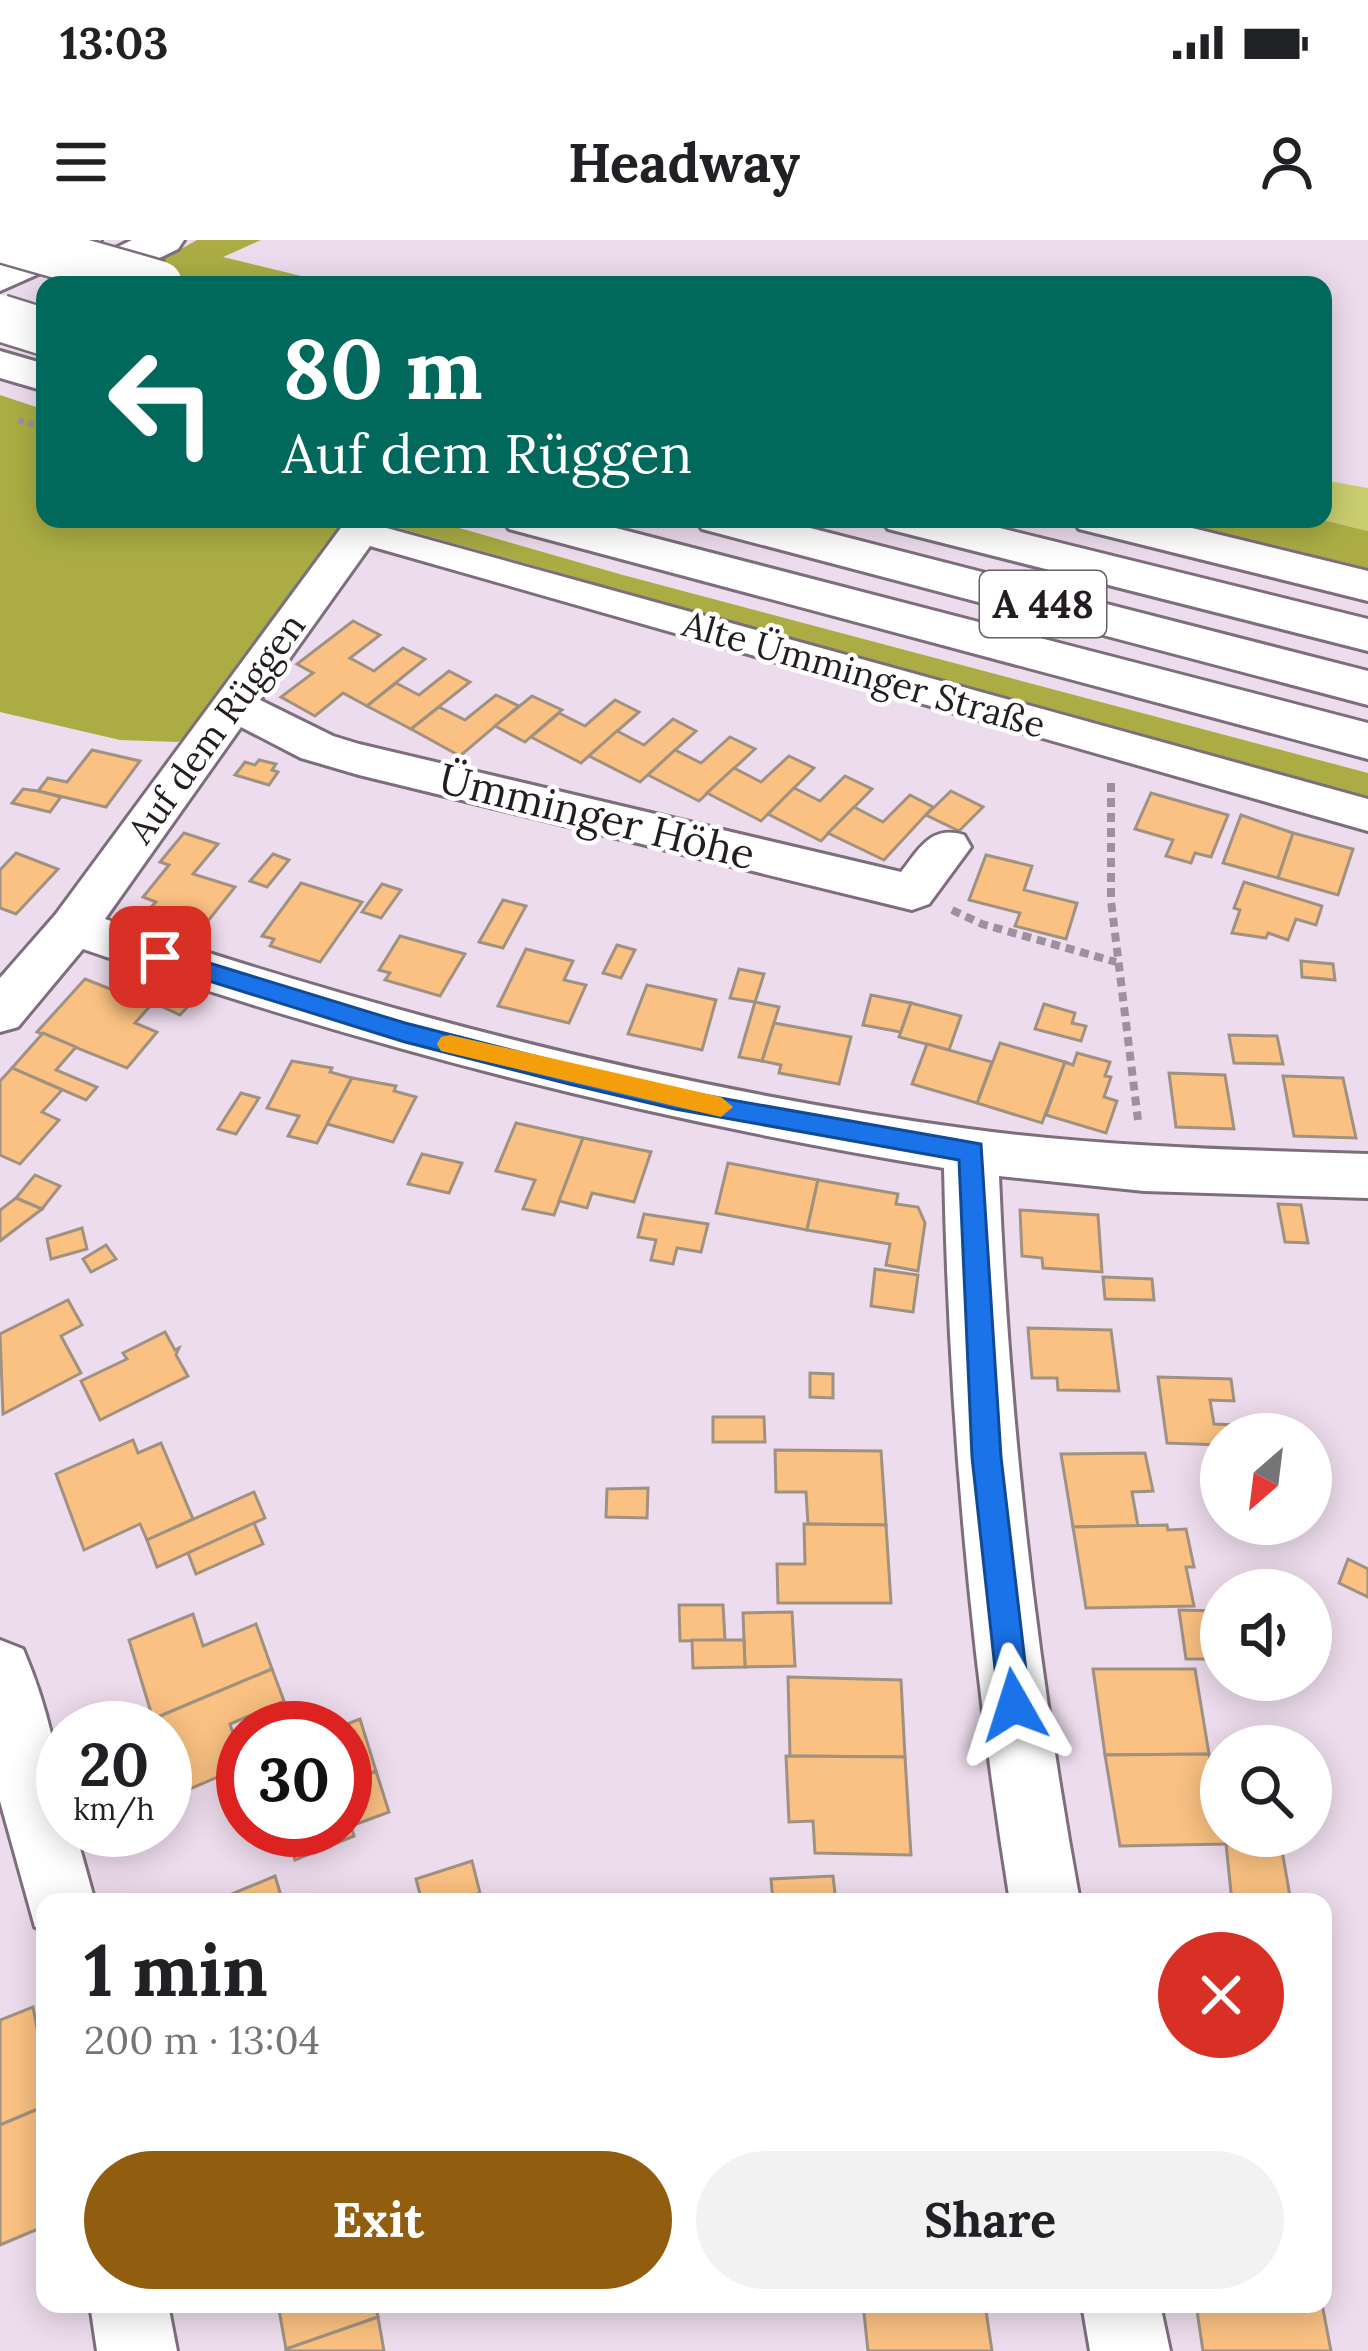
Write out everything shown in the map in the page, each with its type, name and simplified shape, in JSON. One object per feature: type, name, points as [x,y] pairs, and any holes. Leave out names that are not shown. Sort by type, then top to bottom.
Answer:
[{"type":"main road","points":[[5,240],[133,276]]},
{"type":"main road","points":[[0,276],[81,240]]},
{"type":"main road","points":[[90,276],[164,240]]},
{"type":"main road","points":[[0,276],[36,285]]},
{"type":"main road","points":[[0,321],[36,303]]},
{"type":"main road","points":[[0,321],[36,330]]},
{"type":"main road","points":[[560,528],[1368,741]]},
{"type":"main road","name":"A 448","points":[[754,528],[1368,688]]},
{"type":"main road","name":"A 448","points":[[941,528],[1368,635]]},
{"type":"main road","points":[[1133,528],[1368,586]]},
{"type":"street","name":"Auf dem Rüggen","points":[[0,1012],[73,927],[360,530]]},
{"type":"street","name":"Alte Ümminger Straße","points":[[360,530],[1368,815]]},
{"type":"street","name":"Ümminger Höhe","points":[[234,705],[317,747],[359,759],[913,892]]},
{"type":"street","points":[[913,892],[947,847]]},
{"type":"street","points":[[73,927],[203,972],[488,1054],[675,1100],[971,1151],[1144,1169],[1368,1176]]},
{"type":"street","points":[[971,1151],[987,1457],[1014,1705],[1045,1893]]},
{"type":"street","points":[[0,1671],[58,1893]]},
{"type":"street","points":[[131,2313],[137,2351]]},
{"type":"street","points":[[1123,2313],[1130,2351]]},
{"type":"path","points":[[18,420],[36,425]]},
{"type":"path","points":[[1112,768],[1110,855],[1116,962],[1144,1169]]},
{"type":"path","points":[[913,892],[982,924],[1116,962]]},
{"type":"green space","points":[[1332,482],[1368,488],[1368,531],[1332,522]]},
{"type":"shaded area","points":[[197,240],[261,240],[223,257],[301,276],[173,276],[145,269]]},
{"type":"shaded area","points":[[0,395],[36,407],[36,528],[343,528],[217,717],[178,742],[120,740],[0,712]]},
{"type":"shaded area","points":[[1332,522],[1368,531],[1368,572],[1197,528],[1332,528]]},
{"type":"shaded area","points":[[399,528],[459,528],[1368,773],[1368,800]]},
{"type":"building","points":[[353,621],[380,635],[350,658],[374,671],[403,648],[425,659],[367,706],[343,693],[315,716],[281,697],[313,673],[297,664]]},
{"type":"building","points":[[449,671],[470,682],[411,729],[367,706],[396,683],[419,695]]},
{"type":"building","points":[[496,695],[519,706],[460,756],[411,729],[439,707],[465,720]]},
{"type":"building","points":[[532,696],[562,710],[525,742],[495,726]]},
{"type":"building","points":[[615,700],[639,712],[581,763],[531,737],[559,713],[585,726]]},
{"type":"building","points":[[673,719],[696,731],[640,782],[589,756],[617,731],[644,745]]},
{"type":"building","points":[[730,737],[755,749],[699,801],[648,775],[675,750],[701,763]]},
{"type":"building","points":[[92,750],[140,761],[106,807],[38,791],[48,778],[67,782]]},
{"type":"building","points":[[789,756],[814,768],[761,821],[707,793],[734,768],[761,782]]},
{"type":"building","points":[[259,760],[276,764],[272,770],[278,772],[269,785],[235,775],[245,762],[255,765]]},
{"type":"building","points":[[845,776],[872,789],[821,841],[768,814],[794,788],[820,801]]},
{"type":"building","points":[[23,789],[61,797],[50,812],[12,803]]},
{"type":"building","points":[[951,791],[983,807],[959,831],[926,815]]},
{"type":"building","points":[[1151,793],[1228,815],[1211,857],[1195,853],[1191,863],[1166,856],[1173,840],[1135,829]]},
{"type":"building","points":[[910,795],[933,807],[884,860],[828,833],[854,807],[883,822]]},
{"type":"building","points":[[1241,815],[1293,833],[1278,878],[1223,863]]},
{"type":"building","points":[[184,833],[218,844],[193,874],[235,887],[204,926],[150,908],[156,902],[143,897],[169,865],[160,862]]},
{"type":"building","points":[[1293,833],[1353,849],[1338,895],[1278,878]]},
{"type":"building","points":[[16,853],[58,869],[16,914],[0,908],[0,870]]},
{"type":"building","points":[[273,854],[289,860],[267,887],[250,881]]},
{"type":"building","points":[[986,855],[1032,866],[1024,890],[1077,903],[1066,939],[1015,926],[1020,913],[969,900]]},
{"type":"building","points":[[1244,882],[1322,906],[1316,925],[1296,919],[1288,940],[1268,933],[1266,938],[1232,933],[1240,910],[1234,908]]},
{"type":"building","points":[[301,883],[362,902],[320,962],[270,946],[274,939],[262,936]]},
{"type":"building","points":[[382,884],[401,890],[381,918],[362,912]]},
{"type":"building","points":[[503,900],[526,906],[503,948],[479,942]]},
{"type":"building","points":[[400,936],[465,954],[440,996],[385,980],[390,973],[379,970]]},
{"type":"building","points":[[617,945],[635,950],[621,978],[603,973]]},
{"type":"building","points":[[526,949],[573,961],[564,980],[586,985],[569,1023],[498,1006]]},
{"type":"building","points":[[1301,961],[1333,964],[1335,980],[1302,977]]},
{"type":"building","points":[[739,969],[764,974],[755,1002],[730,998]]},
{"type":"building","points":[[85,979],[151,1005],[135,1023],[157,1032],[127,1068],[37,1032]]},
{"type":"building","points":[[647,985],[716,1000],[702,1050],[628,1034]]},
{"type":"building","points":[[174,994],[192,1002],[180,1015],[163,1007]]},
{"type":"building","points":[[871,995],[911,1003],[901,1032],[863,1025]]},
{"type":"building","points":[[755,1002],[779,1007],[762,1061],[739,1057]]},
{"type":"building","points":[[911,1003],[961,1016],[949,1050],[899,1037]]},
{"type":"building","points":[[1044,1004],[1075,1013],[1072,1023],[1086,1026],[1081,1041],[1035,1029]]},
{"type":"building","points":[[774,1023],[851,1037],[839,1084],[779,1073],[781,1065],[762,1061]]},
{"type":"building","points":[[43,1033],[76,1047],[56,1070],[97,1087],[86,1100],[12,1068]]},
{"type":"building","points":[[1229,1035],[1277,1036],[1283,1064],[1234,1063]]},
{"type":"building","points":[[1000,1043],[1065,1062],[1042,1123],[977,1103]]},
{"type":"building","points":[[927,1044],[992,1062],[977,1103],[912,1084]]},
{"type":"building","points":[[1077,1053],[1110,1062],[1104,1097],[1117,1101],[1106,1133],[1046,1115],[1065,1062],[1073,1065]]},
{"type":"building","points":[[292,1061],[332,1068],[330,1072],[352,1078],[317,1143],[288,1136],[299,1116],[267,1108]]},
{"type":"building","points":[[12,1068],[62,1090],[42,1112],[59,1120],[20,1164],[0,1155],[0,1081]]},
{"type":"building","points":[[1169,1073],[1225,1075],[1234,1129],[1176,1127]]},
{"type":"building","points":[[1283,1076],[1343,1078],[1356,1138],[1294,1136]]},
{"type":"building","points":[[352,1078],[396,1086],[394,1091],[416,1097],[393,1142],[327,1124]]},
{"type":"building","points":[[241,1093],[259,1098],[236,1134],[218,1129]]},
{"type":"building","points":[[516,1123],[583,1138],[554,1215],[523,1209],[535,1180],[496,1171]]},
{"type":"building","points":[[583,1138],[651,1152],[634,1202],[592,1193],[587,1208],[559,1201]]},
{"type":"building","points":[[422,1154],[462,1163],[449,1193],[408,1184]]},
{"type":"building","points":[[728,1163],[818,1180],[807,1230],[716,1213]]},
{"type":"building","points":[[35,1175],[60,1186],[42,1209],[16,1198]]},
{"type":"building","points":[[818,1180],[898,1194],[896,1204],[918,1207],[925,1223],[918,1271],[886,1265],[890,1244],[807,1230]]},
{"type":"building","points":[[16,1198],[42,1209],[0,1241],[0,1210]]},
{"type":"building","points":[[1278,1204],[1301,1205],[1308,1243],[1285,1242]]},
{"type":"building","points":[[1020,1210],[1098,1215],[1102,1272],[1043,1268],[1042,1258],[1022,1256]]},
{"type":"building","points":[[644,1214],[708,1224],[701,1252],[677,1248],[673,1264],[651,1260],[656,1240],[638,1237]]},
{"type":"building","points":[[82,1228],[87,1249],[51,1259],[47,1239]]},
{"type":"building","points":[[106,1245],[116,1259],[91,1272],[83,1259]]},
{"type":"building","points":[[875,1269],[918,1275],[913,1312],[871,1306]]},
{"type":"building","points":[[1103,1277],[1152,1279],[1154,1300],[1105,1299]]},
{"type":"building","points":[[68,1300],[82,1325],[61,1336],[81,1373],[3,1414],[0,1334]]},
{"type":"building","points":[[1028,1328],[1111,1330],[1119,1391],[1058,1390],[1057,1378],[1032,1378]]},
{"type":"building","points":[[165,1332],[175,1350],[179,1348],[176,1355],[188,1376],[100,1420],[81,1381],[127,1359],[123,1353]]},
{"type":"building","points":[[810,1373],[833,1374],[833,1398],[810,1397]]},
{"type":"building","points":[[1158,1377],[1231,1379],[1234,1401],[1210,1400],[1212,1413],[1200,1413],[1200,1444],[1167,1443]]},
{"type":"building","points":[[713,1417],[764,1417],[765,1442],[713,1442]]},
{"type":"building","points":[[133,1440],[138,1453],[161,1443],[193,1519],[147,1540],[140,1524],[84,1550],[56,1474]]},
{"type":"building","points":[[775,1450],[881,1451],[886,1525],[808,1524],[806,1492],[776,1492]]},
{"type":"building","points":[[1145,1453],[1153,1491],[1132,1492],[1138,1526],[1073,1527],[1061,1454]]},
{"type":"building","points":[[648,1488],[647,1518],[606,1517],[607,1489]]},
{"type":"building","points":[[254,1492],[265,1518],[157,1567],[147,1540]]},
{"type":"building","points":[[254,1523],[263,1544],[196,1574],[188,1553]]},
{"type":"building","points":[[804,1524],[886,1525],[891,1603],[778,1603],[777,1564],[805,1564]]},
{"type":"building","points":[[1167,1525],[1168,1530],[1186,1529],[1194,1567],[1186,1567],[1194,1606],[1086,1608],[1073,1527]]},
{"type":"building","points":[[1348,1559],[1368,1569],[1368,1597],[1339,1583]]},
{"type":"building","points":[[679,1605],[723,1605],[725,1640],[680,1641]]},
{"type":"building","points":[[1179,1610],[1200,1610],[1200,1659],[1186,1659]]},
{"type":"building","points":[[792,1612],[795,1666],[745,1667],[743,1613]]},
{"type":"building","points":[[193,1614],[203,1646],[256,1624],[272,1669],[192,1703],[148,1701],[129,1640]]},
{"type":"building","points":[[692,1640],[744,1640],[745,1667],[693,1668]]},
{"type":"building","points":[[272,1669],[284,1701],[216,1701],[216,1778],[192,1788],[192,1703]]},
{"type":"building","points":[[1093,1669],[1195,1669],[1204,1725],[1200,1725],[1200,1754],[1105,1755]]},
{"type":"building","points":[[788,1677],[901,1680],[905,1757],[790,1756]]},
{"type":"building","points":[[1200,1754],[1200,1844],[1120,1846],[1105,1755]]},
{"type":"building","points":[[786,1756],[905,1757],[911,1855],[815,1853],[813,1821],[789,1822]]},
{"type":"building","points":[[376,1771],[389,1812],[372,1818],[372,1773]]},
{"type":"building","points":[[1227,1857],[1283,1857],[1289,1893],[1231,1893]]},
{"type":"building","points":[[472,1861],[480,1893],[420,1893],[416,1879]]},
{"type":"building","points":[[275,1876],[280,1893],[234,1893]]},
{"type":"building","points":[[833,1876],[835,1893],[772,1893],[771,1879]]},
{"type":"building","points":[[33,2007],[36,2110],[0,2125],[0,2020]]},
{"type":"building","points":[[36,2110],[36,2230],[0,2245],[0,2125]]},
{"type":"building","points":[[280,2313],[377,2313],[378,2317],[286,2349]]},
{"type":"building","points":[[864,2313],[986,2313],[992,2351],[868,2351]]},
{"type":"building","points":[[1197,2313],[1324,2313],[1331,2351],[1203,2351]]},
{"type":"building","points":[[378,2317],[384,2351],[286,2351],[286,2349]]},
{"type":"slow traffic","points":[[450,1044],[721,1107]]},
{"type":"route","points":[[160,957],[405,1032],[569,1075],[675,1100],[971,1151],[976,1316],[1014,1705]]}]
